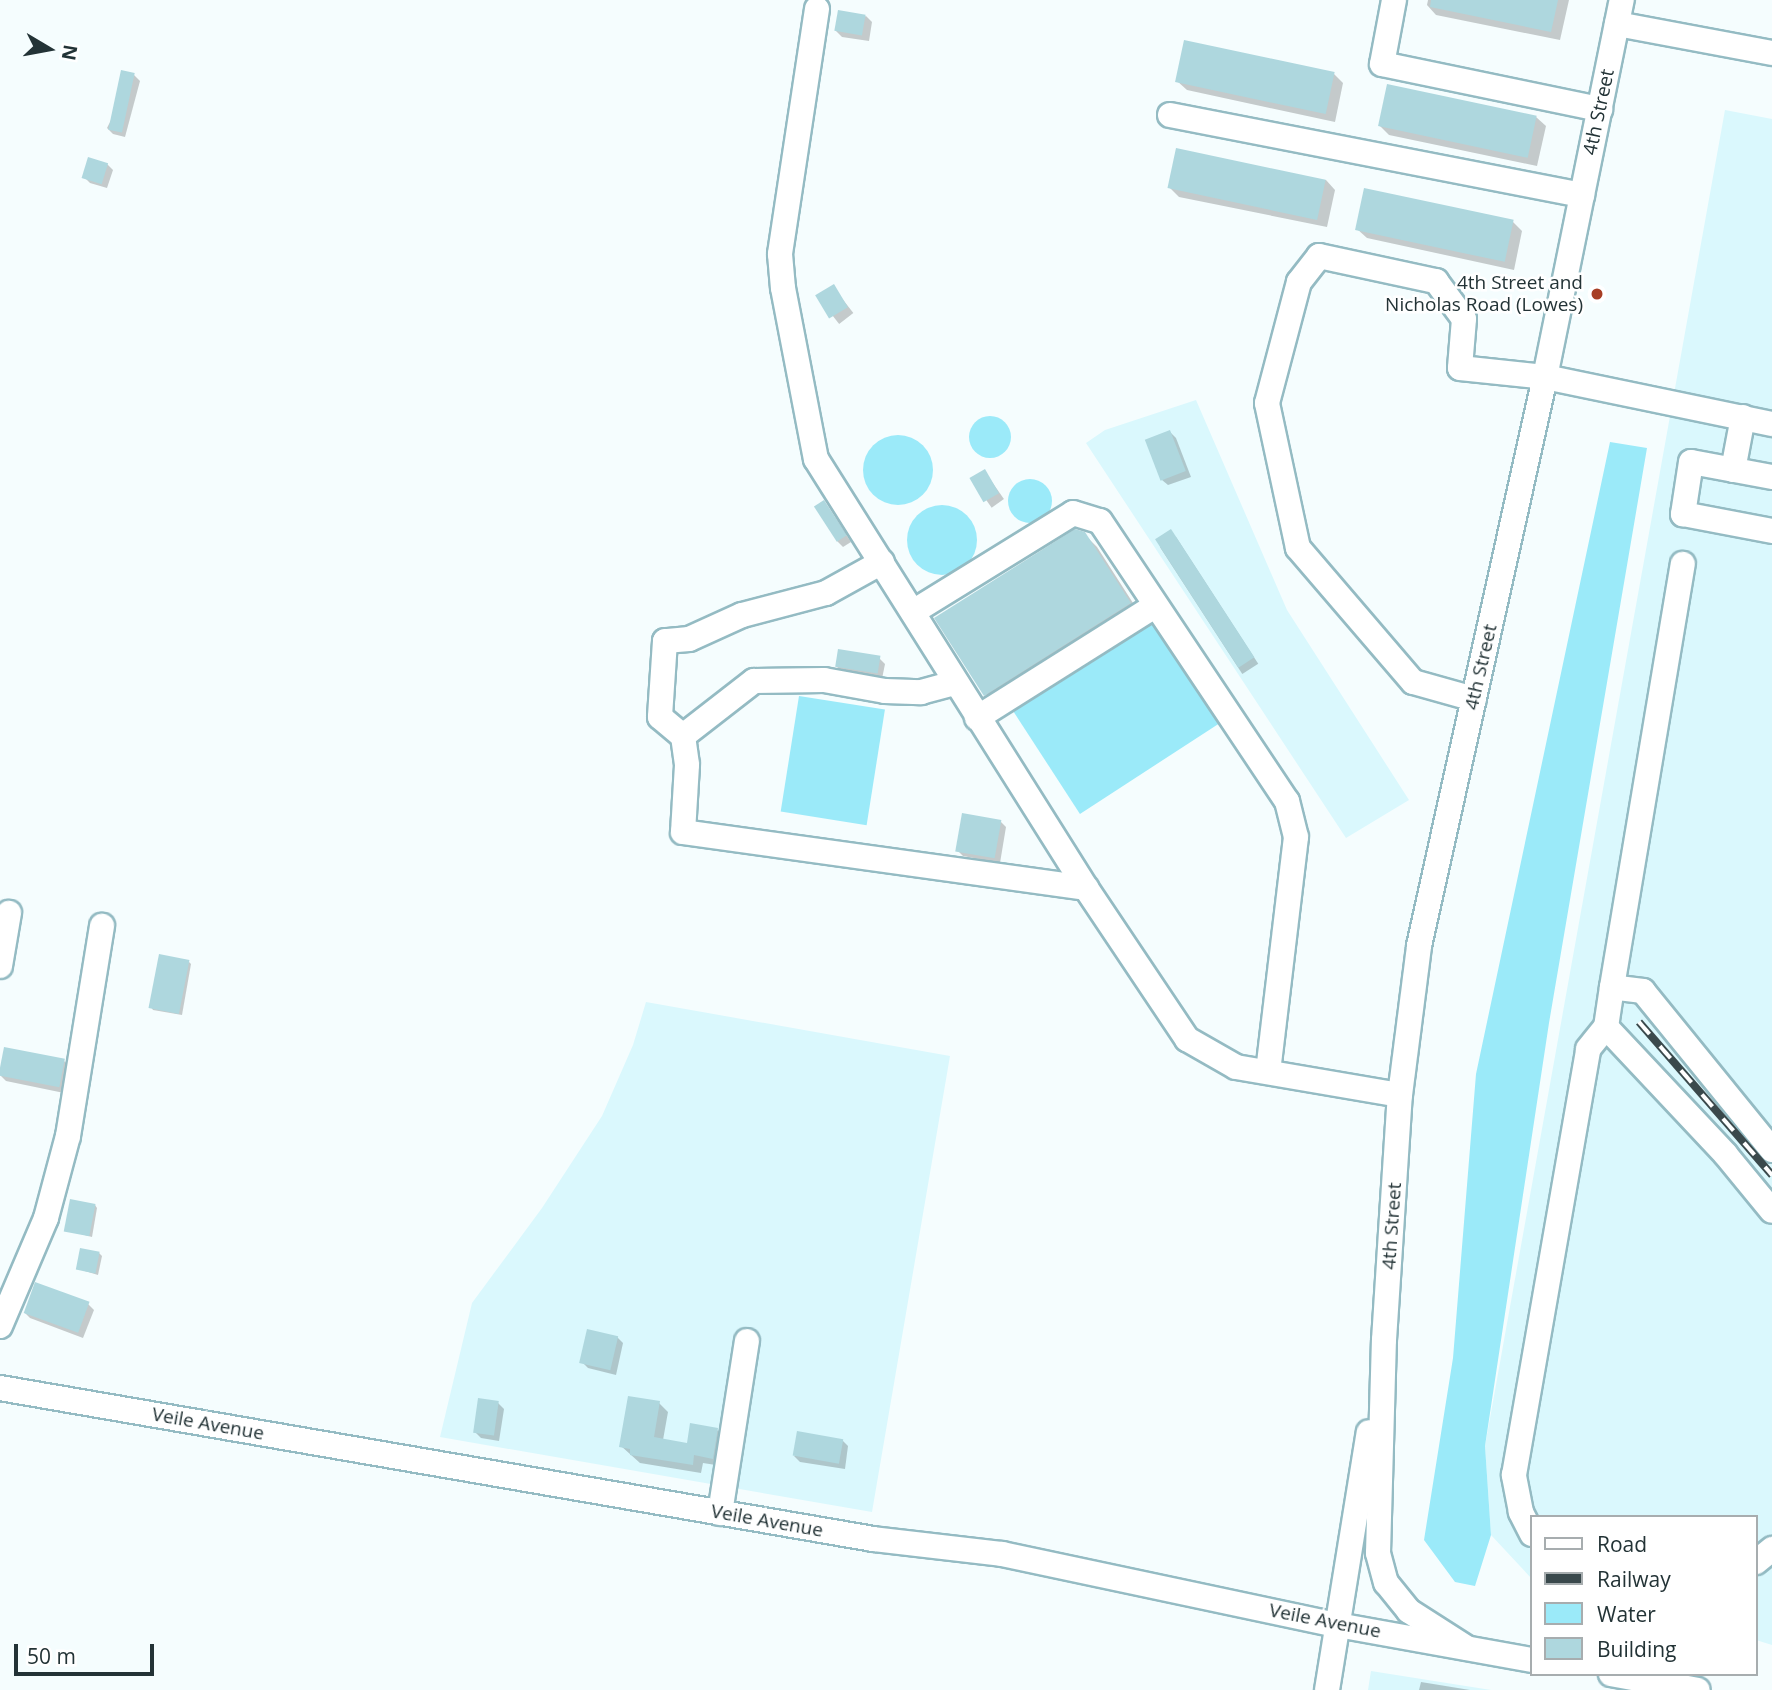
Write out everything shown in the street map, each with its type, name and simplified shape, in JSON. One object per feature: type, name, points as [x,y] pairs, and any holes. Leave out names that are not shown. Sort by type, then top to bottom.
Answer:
[{"type":"street","points":[[1394,0],[1382,64],[1600,109]]},
{"type":"street","name":"4th Street","points":[[1384,1340],[1400,1095],[1419,946],[1545,377],[1622,0]]},
{"type":"street","points":[[817,9],[780,254],[783,288],[816,459],[1086,888],[1187,1039],[1236,1067],[1400,1095]]},
{"type":"street","points":[[1617,24],[1772,53]]},
{"type":"street","points":[[1170,114],[1581,195]]},
{"type":"street","points":[[1474,699],[1413,682],[1298,548],[1267,403],[1299,282],[1319,256],[1436,281],[1464,319],[1460,368],[1545,377],[1772,424]]},
{"type":"street","points":[[1733,470],[1743,417]]},
{"type":"street","points":[[1772,477],[1691,462],[1682,514],[1772,531]]},
{"type":"street","points":[[913,612],[1073,513],[1100,521],[1287,801],[1296,837],[1268,1071]]},
{"type":"street","points":[[882,562],[826,593],[742,615],[689,639],[665,641],[660,717],[683,736],[687,765],[683,832],[1086,888]]},
{"type":"street","points":[[1530,1530],[1521,1512],[1514,1475],[1588,1049],[1606,1027],[1683,564]]},
{"type":"street","points":[[978,718],[1155,606]]},
{"type":"street","points":[[683,736],[754,681],[824,680],[885,691],[921,692],[955,683]]},
{"type":"street","points":[[0,966],[9,913]]},
{"type":"street","points":[[0,1325],[46,1218],[65,1148],[102,926]]},
{"type":"street","points":[[1612,987],[1643,991],[1772,1150]]},
{"type":"street","points":[[1606,1027],[1726,1155],[1772,1211]]},
{"type":"street","points":[[1327,1690],[1384,1340]]},
{"type":"street","points":[[1384,1340],[1378,1553],[1381,1570],[1387,1583],[1409,1611],[1467,1648]]},
{"type":"street","points":[[720,1513],[747,1341]]},
{"type":"street","name":"Veile Avenue","points":[[0,1388],[873,1539],[1002,1554],[1338,1625],[1530,1660]]},
{"type":"street","points":[[1758,1560],[1772,1549]]},
{"type":"street","points":[[1622,1676],[1698,1690]]},
{"type":"shaded area","points":[[1725,110],[1772,119],[1772,1645],[1758,1641],[1758,1515],[1530,1515],[1530,1577],[1491,1535],[1485,1446]]},
{"type":"shaded area","points":[[1196,400],[1287,610],[1409,800],[1346,838],[1086,443],[1105,430]]},
{"type":"shaded area","points":[[646,1002],[950,1056],[872,1512],[440,1437],[472,1303],[542,1208],[602,1116],[633,1045]]},
{"type":"shaded area","points":[[1371,1671],[1491,1690],[1368,1690]]},
{"type":"water","points":[[990,416],[1005,422],[1011,437],[1005,452],[990,458],[975,452],[969,437],[975,422]]},
{"type":"water","points":[[898,435],[923,445],[933,470],[923,495],[898,505],[873,495],[863,470],[873,445]]},
{"type":"water","points":[[1610,442],[1647,448],[1549,1023],[1485,1446],[1491,1535],[1475,1586],[1455,1582],[1424,1540],[1453,1358],[1476,1074]]},
{"type":"water","points":[[1030,479],[1045,486],[1052,501],[1045,516],[1030,523],[1015,516],[1008,501],[1015,486]]},
{"type":"water","points":[[942,505],[967,515],[977,540],[967,565],[942,575],[917,565],[907,540],[917,515]]},
{"type":"water","points":[[1150,617],[1219,724],[1080,814],[1011,707]]},
{"type":"water","points":[[799,696],[885,710],[867,825],[781,812]]},
{"type":"building","points":[[1431,0],[1558,0],[1551,32],[1430,7]]},
{"type":"building","points":[[838,10],[866,15],[862,36],[834,31]]},
{"type":"building","points":[[1184,40],[1335,72],[1326,114],[1175,82]]},
{"type":"building","points":[[121,70],[135,73],[122,133],[108,130]]},
{"type":"building","points":[[1387,84],[1537,116],[1528,158],[1378,126]]},
{"type":"building","points":[[1176,148],[1326,180],[1317,220],[1167,188]]},
{"type":"building","points":[[88,157],[108,163],[102,184],[82,178]]},
{"type":"building","points":[[1364,188],[1514,220],[1505,262],[1355,230]]},
{"type":"building","points":[[834,284],[848,307],[829,318],[815,295]]},
{"type":"building","points":[[1170,430],[1186,471],[1161,481],[1145,440]]},
{"type":"building","points":[[985,469],[999,493],[983,502],[969,478]]},
{"type":"building","points":[[824,500],[847,535],[837,542],[814,507]]},
{"type":"building","points":[[1075,529],[1085,532],[1131,603],[984,696],[934,618]]},
{"type":"building","points":[[1171,529],[1254,657],[1238,668],[1155,539]]},
{"type":"building","points":[[838,649],[880,656],[878,674],[835,667]]},
{"type":"building","points":[[962,813],[1001,820],[995,858],[955,851]]},
{"type":"building","points":[[159,954],[189,960],[179,1014],[149,1008]]},
{"type":"building","points":[[4,1047],[65,1059],[59,1087],[0,1076]]},
{"type":"building","points":[[70,1199],[96,1204],[89,1236],[64,1231]]},
{"type":"building","points":[[80,1248],[100,1252],[95,1273],[76,1270]]},
{"type":"building","points":[[35,1282],[90,1302],[78,1333],[24,1313]]},
{"type":"building","points":[[587,1329],[618,1336],[610,1370],[579,1363]]},
{"type":"building","points":[[628,1396],[660,1401],[654,1437],[687,1443],[690,1423],[718,1428],[713,1459],[694,1455],[693,1465],[630,1455],[630,1449],[619,1447]]},
{"type":"building","points":[[478,1398],[499,1401],[494,1436],[473,1433]]},
{"type":"building","points":[[797,1431],[843,1439],[839,1464],[793,1456]]},
{"type":"railway","points":[[1639,1022],[1772,1175]]},
{"type":"place","name":"4th Street and Nicholas Road (Lowes)","points":[[1597,294]]}]
